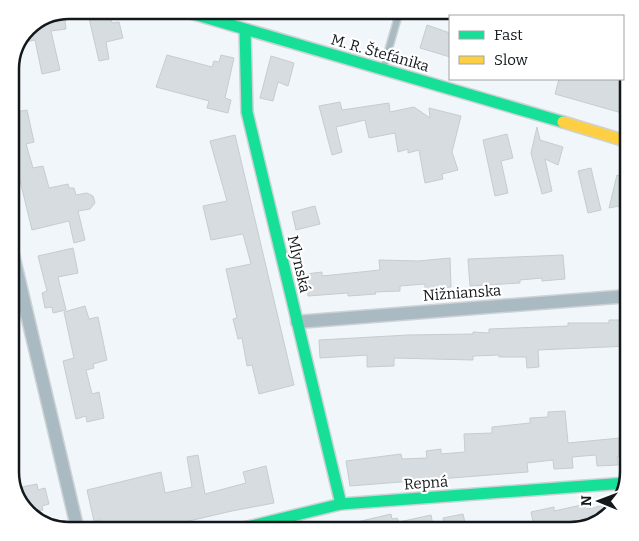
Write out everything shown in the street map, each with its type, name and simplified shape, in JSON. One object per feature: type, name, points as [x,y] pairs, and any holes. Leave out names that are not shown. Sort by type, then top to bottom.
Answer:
[{"type":"street","name":"M. R. Štefánika","points":[[209,19],[620,139]]},
{"type":"street","name":"Mlynská","points":[[245,30],[247,112],[341,504]]},
{"type":"street","points":[[19,280],[76,522]]},
{"type":"street","name":"Nižnianska","points":[[297,322],[620,297]]},
{"type":"street","name":"Repná","points":[[268,522],[341,504],[619,484]]},
{"type":"lane","points":[[383,70],[397,19]]},
{"type":"building","points":[[65,19],[66,29],[51,31],[60,70],[42,74],[35,40],[27,42],[44,25]]},
{"type":"building","points":[[89,19],[111,19],[112,23],[119,22],[123,38],[106,42],[109,59],[99,61]]},
{"type":"building","points":[[427,25],[449,33],[449,57],[420,48]]},
{"type":"building","points":[[167,55],[212,67],[214,61],[219,62],[221,55],[234,58],[225,98],[231,100],[228,113],[207,108],[209,101],[156,87]]},
{"type":"building","points":[[271,56],[294,63],[288,86],[278,82],[273,101],[260,98]]},
{"type":"building","points":[[559,80],[620,80],[620,112],[555,94]]},
{"type":"building","points":[[340,102],[342,110],[389,103],[390,112],[414,107],[430,118],[429,108],[461,116],[452,152],[458,170],[442,174],[443,179],[425,183],[419,150],[408,153],[408,149],[398,152],[395,133],[369,138],[365,120],[336,127],[342,152],[332,155],[319,106]]},
{"type":"building","points":[[27,110],[34,142],[26,144],[33,168],[43,166],[49,188],[68,184],[69,188],[74,188],[76,195],[87,193],[93,196],[95,203],[90,209],[78,211],[85,240],[74,243],[69,221],[32,230],[19,177],[19,111]]},
{"type":"building","points":[[537,127],[540,140],[563,147],[558,165],[545,159],[552,191],[542,194],[531,153]]},
{"type":"building","points":[[507,134],[513,158],[501,161],[508,193],[495,196],[483,140]]},
{"type":"building","points":[[235,135],[294,385],[259,394],[252,365],[247,366],[242,338],[238,339],[233,319],[237,318],[226,269],[251,264],[243,234],[211,240],[203,206],[227,201],[210,141]]},
{"type":"building","points":[[591,168],[601,210],[588,213],[578,171]]},
{"type":"building","points":[[617,175],[620,176],[620,211],[619,206],[609,208]]},
{"type":"building","points":[[315,206],[320,224],[296,230],[292,212]]},
{"type":"building","points":[[73,248],[78,273],[58,277],[66,310],[53,313],[52,307],[45,308],[42,293],[47,291],[38,256]]},
{"type":"building","points":[[563,255],[565,279],[542,281],[542,278],[520,280],[520,283],[470,286],[468,259]]},
{"type":"building","points":[[450,258],[451,287],[425,289],[425,284],[400,286],[400,291],[375,292],[376,294],[348,296],[348,293],[308,296],[306,274],[322,272],[322,276],[380,270],[379,260],[418,261]]},
{"type":"building","points":[[85,306],[89,319],[98,317],[107,360],[93,364],[94,368],[86,370],[92,394],[99,392],[104,418],[87,422],[86,416],[76,419],[63,361],[74,358],[64,312]]},
{"type":"building","points":[[609,320],[620,320],[620,346],[538,350],[539,367],[527,368],[526,357],[499,357],[499,355],[473,356],[473,360],[394,358],[394,366],[367,367],[367,355],[320,358],[319,340],[408,335],[473,334],[473,332],[489,333],[489,329],[568,326],[568,323],[609,323]]},
{"type":"building","points":[[565,411],[568,443],[620,438],[620,457],[617,457],[618,465],[597,466],[596,455],[572,457],[573,468],[554,469],[553,460],[527,463],[528,472],[350,486],[346,461],[401,454],[402,459],[427,458],[426,451],[441,449],[441,454],[465,452],[464,434],[492,433],[492,427],[530,423],[530,418],[548,417],[548,412]]},
{"type":"building","points":[[198,455],[205,494],[246,483],[243,472],[266,466],[274,503],[185,522],[94,521],[87,490],[161,472],[165,493],[192,487],[187,457]]},
{"type":"building","points":[[37,484],[38,490],[45,488],[49,504],[42,506],[43,510],[38,511],[29,503],[21,487]]},
{"type":"building","points":[[586,504],[587,509],[609,504],[601,512],[580,521],[533,522],[531,512],[554,507],[554,511]]},
{"type":"building","points":[[391,514],[392,519],[397,518],[399,522],[357,522]]},
{"type":"building","points":[[463,514],[465,522],[444,522],[443,518]]},
{"type":"building","points":[[431,515],[432,522],[399,522]]},
{"type":"traffic: fast","points":[[211,19],[563,122]]},
{"type":"traffic: fast","points":[[245,30],[247,112],[341,504]]},
{"type":"traffic: fast","points":[[268,522],[341,504],[619,484]]},
{"type":"traffic: slow","points":[[563,122],[620,139]]}]
